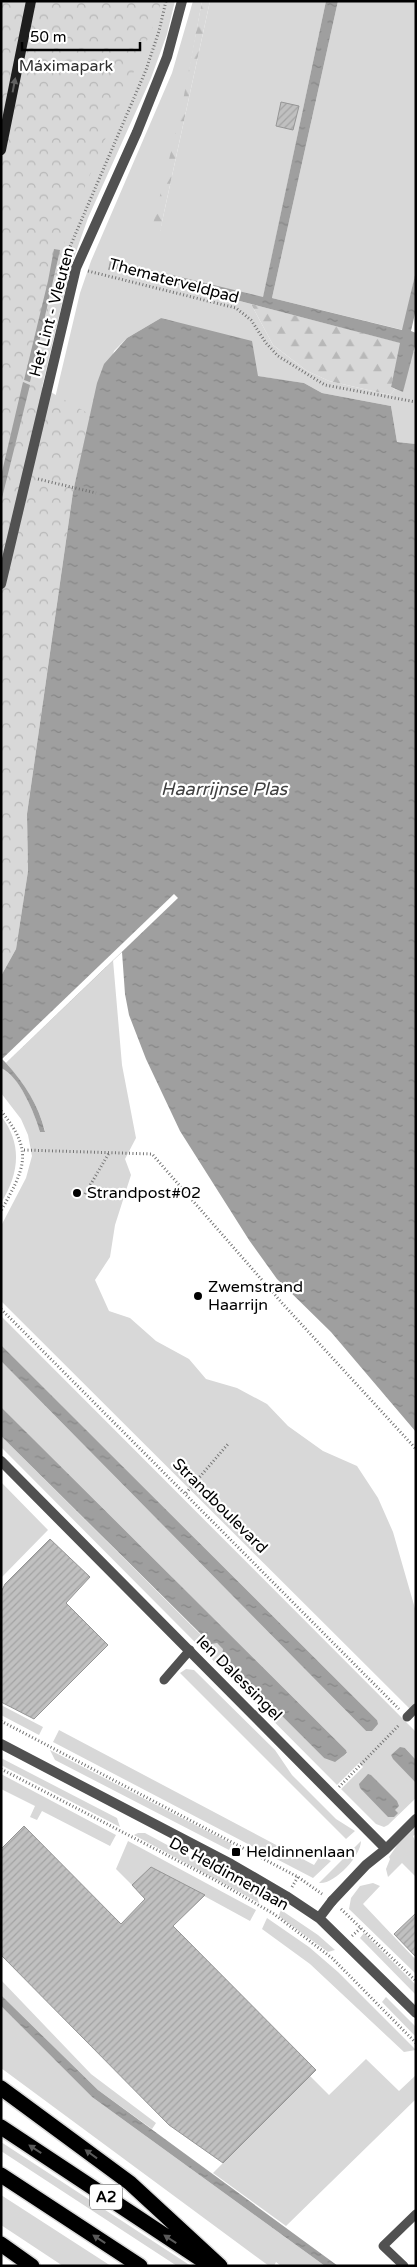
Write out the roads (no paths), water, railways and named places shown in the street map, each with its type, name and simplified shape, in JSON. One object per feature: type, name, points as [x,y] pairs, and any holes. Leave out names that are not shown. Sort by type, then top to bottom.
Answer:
[{"type":"highway","name":"A2","points":[[1,2088],[130,2183],[220,2266]]},
{"type":"highway","name":"A2","points":[[1,2127],[211,2266]]},
{"type":"highway","name":"A2","points":[[1,2175],[140,2266]]},
{"type":"highway","points":[[1,2244],[32,2266]]},
{"type":"main road","points":[[1,150],[31,1]]},
{"type":"street","name":"Het Lint - Vleuten","points":[[1,584],[25,476],[76,268],[140,124],[167,57],[182,1]]},
{"type":"street","name":"Ien Dalessingel","points":[[1,1461],[386,1849]]},
{"type":"street","name":"De Heldinnenlaan","points":[[1,1744],[231,1864],[319,1918],[416,2012]]},
{"type":"street","points":[[319,1918],[332,1901],[366,1865],[386,1849],[415,1820]]},
{"type":"lane","points":[[164,1680],[190,1650]]},
{"type":"lane","points":[[407,1717],[416,1708]]},
{"type":"lane","points":[[404,2266],[383,2246],[416,2214]]},
{"type":"water","points":[[326,1],[338,1],[272,298],[402,330],[416,271],[416,309],[411,331],[416,333],[416,342],[403,392],[391,387],[400,343],[117,269],[108,270],[110,260],[263,297]]},
{"type":"water","points":[[54,249],[60,250],[30,382],[24,380]]},
{"type":"water","name":"Haarrijnse Plas","points":[[161,318],[252,341],[258,376],[304,383],[322,393],[391,406],[397,442],[416,444],[416,1432],[331,1332],[277,1279],[249,1240],[180,1131],[146,1059],[129,1015],[125,994],[122,952],[6,1063],[30,1095],[39,1112],[45,1132],[40,1132],[30,1106],[14,1078],[1,1068],[1,976],[16,949],[28,871],[27,814],[73,492],[97,383],[104,364],[127,338]]},
{"type":"water","points":[[23,382],[30,385],[1,502],[1,476]]},
{"type":"water","points":[[1,1345],[377,1720],[378,1724],[372,1731],[366,1731],[1,1361]]},
{"type":"water","points":[[1,1407],[347,1753],[335,1762],[324,1758],[222,1656],[223,1649],[217,1643],[211,1644],[1,1436]]},
{"type":"water","points":[[400,1747],[405,1748],[416,1760],[416,1783],[391,1755]]},
{"type":"water","points":[[368,1774],[397,1801],[399,1806],[395,1810],[398,1813],[394,1817],[388,1817],[360,1788],[359,1784]]},
{"type":"water","points":[[1,1995],[98,2090],[338,2266],[325,2266],[92,2097],[1,2006]]},
{"type":"place","name":"Strandpost#02","points":[[77,1193]]},
{"type":"place","name":"Zwemstrand Haarrijn","points":[[198,1296]]},
{"type":"place","name":"Heldinnenlaan","points":[[236,1852]]},
{"type":"park label","name":"Máximapark","points":[[66,66]]}]
